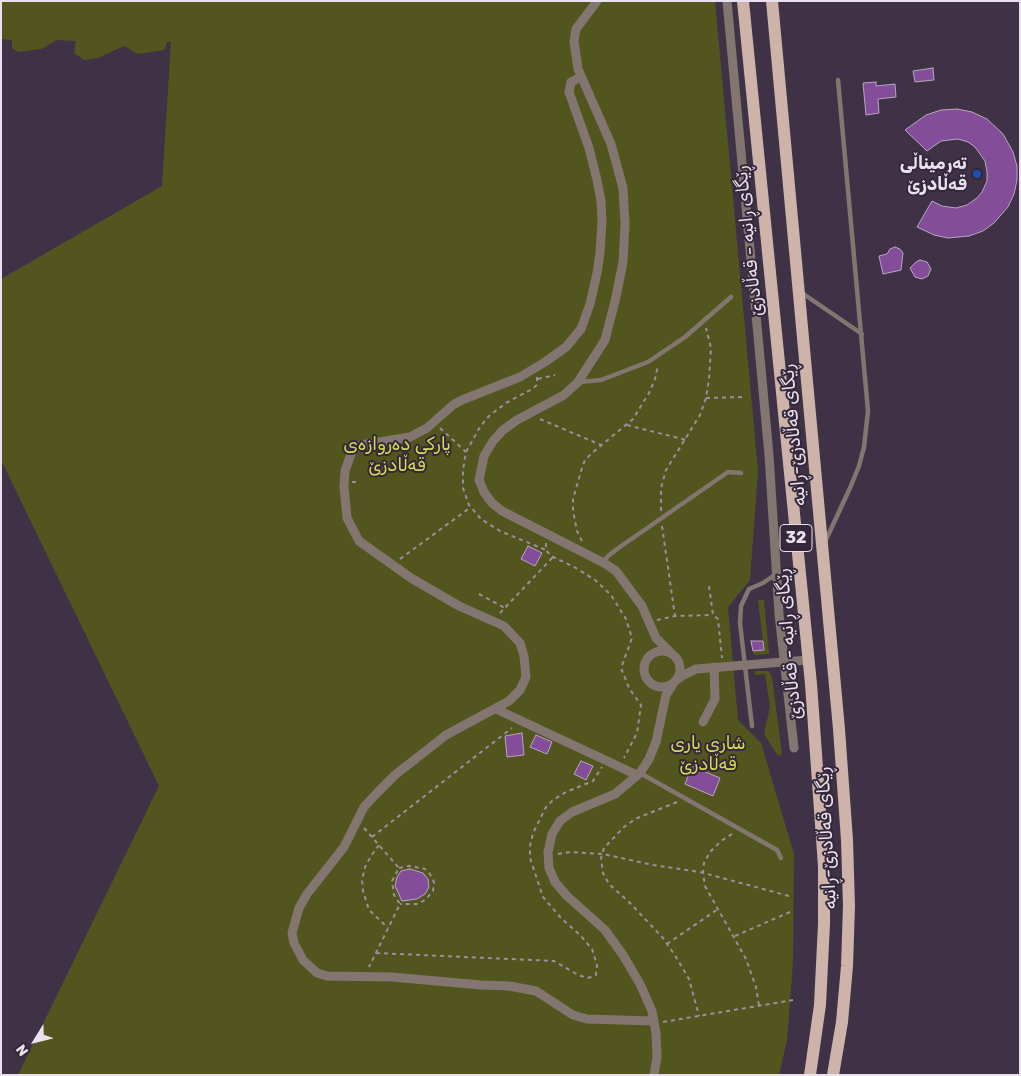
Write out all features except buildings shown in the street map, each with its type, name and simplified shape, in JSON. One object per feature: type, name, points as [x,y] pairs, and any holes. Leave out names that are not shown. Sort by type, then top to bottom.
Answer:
[{"type":"main road","name":"ڕێگای ڕانیە - قەڵادزێ","points":[[743,1],[808,660],[824,866],[824,924],[820,1005],[810,1075]]},
{"type":"main road","name":"ڕێگای قەڵادزێ-ڕانیە","points":[[772,1],[839,729],[849,870],[845,994],[839,1046],[833,1075]]},
{"type":"street","points":[[597,1],[576,30],[574,41],[578,69],[611,144],[623,188],[625,224],[623,262],[605,340],[578,382],[564,394],[517,420],[503,430],[493,441],[484,456],[479,480],[484,492],[492,503],[502,511],[604,563],[616,572],[628,585],[642,606],[660,642],[674,656],[686,665],[696,669]]},
{"type":"street","points":[[727,1],[769,454],[784,662],[794,748]]},
{"type":"street","points":[[581,76],[571,82],[569,92],[589,148],[602,211],[597,273],[590,304],[581,329],[566,347],[545,362],[520,377],[452,405],[427,428],[410,437],[362,445],[352,451],[345,471],[344,487],[347,518],[359,541],[386,561],[459,606],[504,626],[520,643],[524,656],[526,677],[520,690],[509,701],[457,728],[437,741],[395,775],[364,807],[344,848],[299,908],[292,933],[298,952],[317,973],[327,976],[392,977],[509,986],[536,990],[573,1015],[587,1019],[658,1022]]},
{"type":"street","points":[[653,631],[651,649],[644,664],[645,676],[663,702]]},
{"type":"street","points":[[647,659],[650,655],[661,651],[674,656],[680,670],[663,702],[656,742],[649,759],[638,774],[615,794],[572,812],[560,821],[552,834],[548,852],[549,868],[554,882],[605,930],[623,955],[640,984],[658,1022],[656,1033],[657,1057],[654,1075]]},
{"type":"street","points":[[653,685],[665,686],[696,669],[808,660]]},
{"type":"street","points":[[703,722],[715,699],[714,667]]},
{"type":"street","points":[[496,709],[619,767],[638,774]]},
{"type":"lane","points":[[822,547],[850,488],[865,442],[868,411],[838,80]]},
{"type":"lane","points":[[799,291],[862,334]]},
{"type":"lane","points":[[578,382],[601,380],[648,362],[685,337],[731,297]]},
{"type":"lane","points":[[604,563],[607,556],[728,472],[741,473]]},
{"type":"lane","points":[[752,726],[740,623],[741,606],[749,589],[763,583],[777,573]]},
{"type":"lane","points":[[638,774],[777,850],[780,858]]},
{"type":"path","points":[[675,616],[661,518],[661,488],[666,470],[700,415],[706,398],[711,348],[704,321]]},
{"type":"path","points":[[584,543],[576,524],[573,499],[585,460],[627,425],[640,410],[655,379],[658,355]]},
{"type":"path","points":[[536,375],[538,379],[537,384],[532,389],[506,403],[489,416],[472,438],[466,452],[463,488],[471,507],[481,519],[500,531],[546,550],[553,557],[595,580],[611,595],[626,619],[631,632],[630,647],[620,668],[629,688],[639,700],[641,715],[637,733],[619,767]]},
{"type":"path","points":[[538,379],[556,375]]},
{"type":"path","points":[[706,398],[743,397]]},
{"type":"path","points":[[540,418],[601,445]]},
{"type":"path","points":[[627,425],[686,440]]},
{"type":"path","points":[[439,426],[466,452]]},
{"type":"path","points":[[397,562],[471,507]]},
{"type":"path","points":[[546,550],[547,542]]},
{"type":"path","points":[[498,616],[553,557]]},
{"type":"path","points":[[709,586],[713,615]]},
{"type":"path","points":[[479,594],[505,608]]},
{"type":"path","points":[[657,620],[675,616],[713,615],[718,619],[722,658]]},
{"type":"path","points":[[372,837],[521,720]]},
{"type":"path","points":[[376,952],[554,961],[578,975],[588,978],[596,975],[597,965],[592,949],[543,897],[530,858],[530,846],[533,833],[546,807],[566,792],[593,781],[600,772],[604,760]]},
{"type":"path","points":[[685,798],[635,819],[611,839],[604,848],[601,858],[603,873],[609,884],[629,902],[667,944],[689,979],[699,1016]]},
{"type":"path","points":[[361,825],[399,868]]},
{"type":"path","points":[[739,829],[720,841],[710,852],[704,863],[703,873],[705,886],[746,959],[756,987],[759,1006]]},
{"type":"path","points":[[379,845],[365,867],[362,880],[363,892],[369,910],[388,928]]},
{"type":"path","points":[[558,854],[570,852],[602,854],[703,873],[789,896]]},
{"type":"path","points":[[399,868],[409,866],[425,869],[434,882],[433,891],[425,900],[418,904],[400,904]]},
{"type":"path","points":[[399,868],[392,882],[394,895],[400,904]]},
{"type":"path","points":[[366,971],[400,904]]},
{"type":"path","points":[[667,944],[718,909]]},
{"type":"path","points":[[734,936],[790,912]]},
{"type":"path","points":[[658,1022],[793,1000]]},
{"type":"green space","name":"پارکی دەروازەی قەڵادزێ","points":[[1,1],[715,1],[758,471],[750,580],[728,607],[738,720],[761,743],[794,854],[793,961],[787,1040],[779,1075],[18,1075],[159,786],[1,460],[1,279],[162,186],[171,42],[167,42],[164,50],[138,54],[124,46],[98,58],[84,60],[74,53],[76,41],[57,40],[41,49],[18,52],[12,48],[12,40],[1,39]]},
{"type":"green space","points":[[758,600],[764,600],[769,653],[754,655],[753,651],[764,650]]},
{"type":"green space","points":[[755,671],[768,671],[772,677],[782,754],[778,756],[764,734],[770,707],[765,674],[755,675]]},
{"type":"place","name":"تەرمیناڵی قەڵادزێ","points":[[977,174]]},
{"type":"park label","name":"شاری یاری قەڵادزێ","points":[[708,754]]}]
